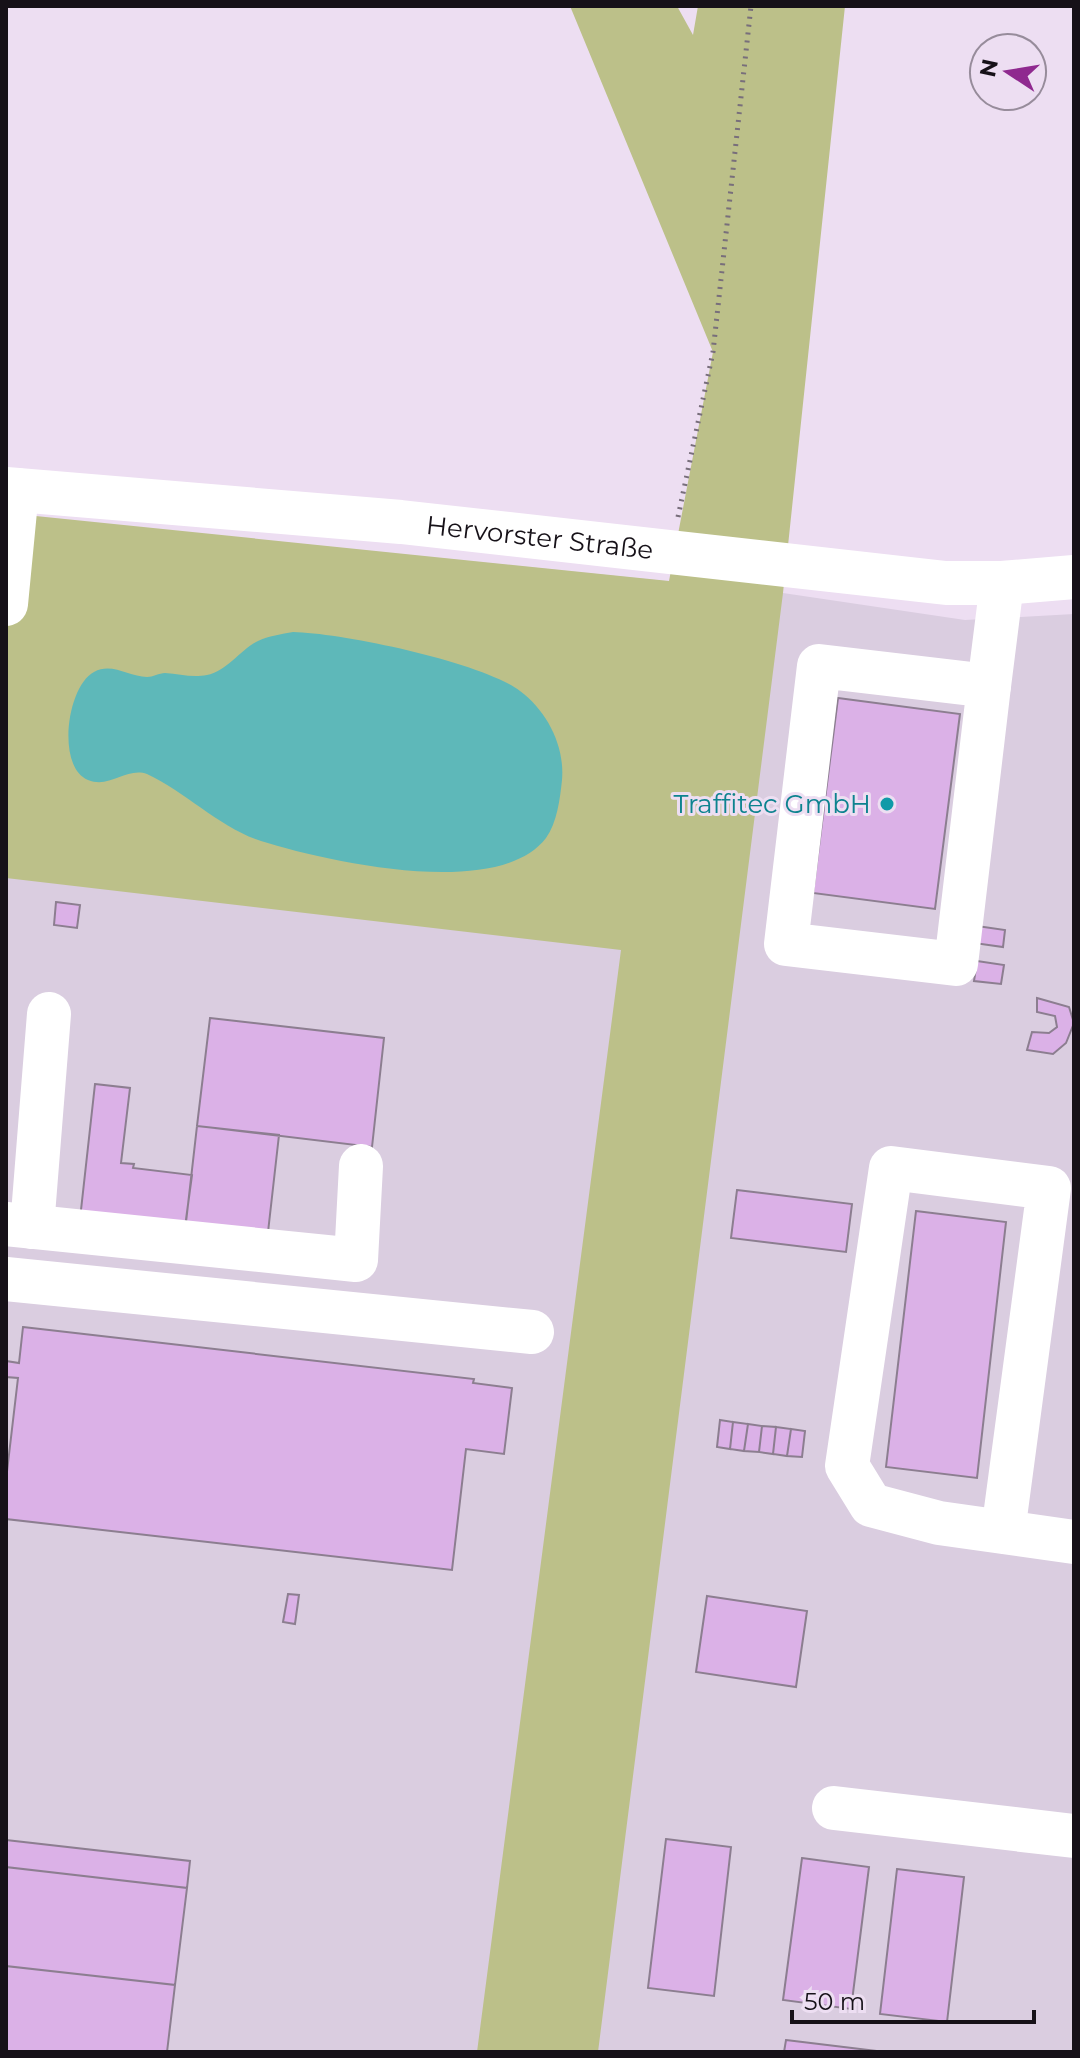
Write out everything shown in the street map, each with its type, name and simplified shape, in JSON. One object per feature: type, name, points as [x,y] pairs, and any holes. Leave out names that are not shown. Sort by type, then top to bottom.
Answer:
[{"type":"street","name":"Hervorster Straße","points":[[12,489],[401,522],[946,583],[1002,583],[1074,577]]},
{"type":"street","points":[[6,604],[12,489]]},
{"type":"street","points":[[989,686],[819,666],[786,944],[956,964],[1002,583]]},
{"type":"street","points":[[49,1014],[19,1226],[356,1260],[361,1166]]},
{"type":"street","points":[[1003,1532],[1049,1188],[891,1168],[847,1466],[871,1505],[939,1523],[1074,1542]]},
{"type":"street","points":[[6,1279],[532,1332]]},
{"type":"street","points":[[834,1808],[1074,1836]]},
{"type":"path","points":[[672,554],[713,352],[751,6]]},
{"type":"shaded area","points":[[570,6],[677,6],[693,35],[698,6],[845,6],[783,593],[598,2052],[477,2052],[621,950],[6,878],[6,604],[16,514],[669,581],[713,352]]},
{"type":"shaded area","points":[[6,514],[783,593],[965,620],[1074,614],[1074,2052],[6,2052]]},
{"type":"shaded area","points":[[293,632],[376,643],[444,660],[501,680],[530,699],[552,730],[562,767],[559,803],[546,838],[523,857],[490,868],[452,872],[410,871],[367,865],[326,858],[246,835],[147,774],[132,773],[96,782],[78,772],[72,760],[69,726],[77,693],[94,672],[114,669],[147,677],[165,673],[207,675],[221,670],[258,641]]},
{"type":"building","name":"Traffitec GmbH","points":[[838,698],[960,714],[935,909],[813,893]]},
{"type":"building","points":[[56,902],[80,905],[77,928],[54,925]]},
{"type":"building","points":[[977,926],[1005,930],[1003,947],[974,943]]},
{"type":"building","points":[[977,961],[1004,965],[1001,984],[974,981]]},
{"type":"building","points":[[1037,998],[1069,1007],[1074,1023],[1066,1043],[1053,1054],[1027,1050],[1032,1032],[1049,1033],[1057,1027],[1055,1016],[1037,1012]]},
{"type":"building","points":[[210,1018],[384,1038],[372,1147],[197,1126]]},
{"type":"building","points":[[95,1084],[130,1088],[121,1163],[134,1164],[133,1168],[192,1175],[185,1227],[80,1219]]},
{"type":"building","points":[[197,1126],[279,1135],[267,1241],[185,1231]]},
{"type":"building","points":[[737,1190],[852,1204],[846,1252],[731,1238]]},
{"type":"building","points":[[916,1211],[1006,1222],[977,1478],[886,1467]]},
{"type":"building","points":[[23,1327],[474,1379],[473,1383],[512,1388],[504,1454],[466,1449],[452,1570],[6,1519],[6,1480],[18,1378],[6,1377],[6,1361],[19,1363]]},
{"type":"building","points":[[720,1420],[733,1422],[730,1449],[717,1447]]},
{"type":"building","points":[[733,1422],[748,1424],[744,1451],[730,1449]]},
{"type":"building","points":[[748,1424],[762,1426],[759,1452],[744,1451]]},
{"type":"building","points":[[762,1426],[776,1427],[773,1454],[759,1452]]},
{"type":"building","points":[[776,1427],[791,1429],[787,1456],[773,1454]]},
{"type":"building","points":[[791,1429],[805,1431],[802,1457],[787,1456]]},
{"type":"building","points":[[288,1594],[299,1595],[295,1624],[283,1622]]},
{"type":"building","points":[[707,1596],[807,1611],[796,1687],[696,1672]]},
{"type":"building","points":[[666,1839],[731,1847],[714,1996],[648,1988]]},
{"type":"building","points":[[6,1840],[190,1861],[187,1888],[6,1867]]},
{"type":"building","points":[[802,1858],[869,1867],[851,2009],[783,2000]]},
{"type":"building","points":[[6,1867],[187,1888],[175,1985],[6,1966]]},
{"type":"building","points":[[897,1869],[964,1877],[947,2022],[880,2014]]},
{"type":"building","points":[[6,1966],[175,1985],[167,2052],[6,2052]]},
{"type":"building","points":[[786,2040],[885,2052],[784,2052]]},
{"type":"place","name":"Traffitec GmbH","points":[[887,804]]}]
